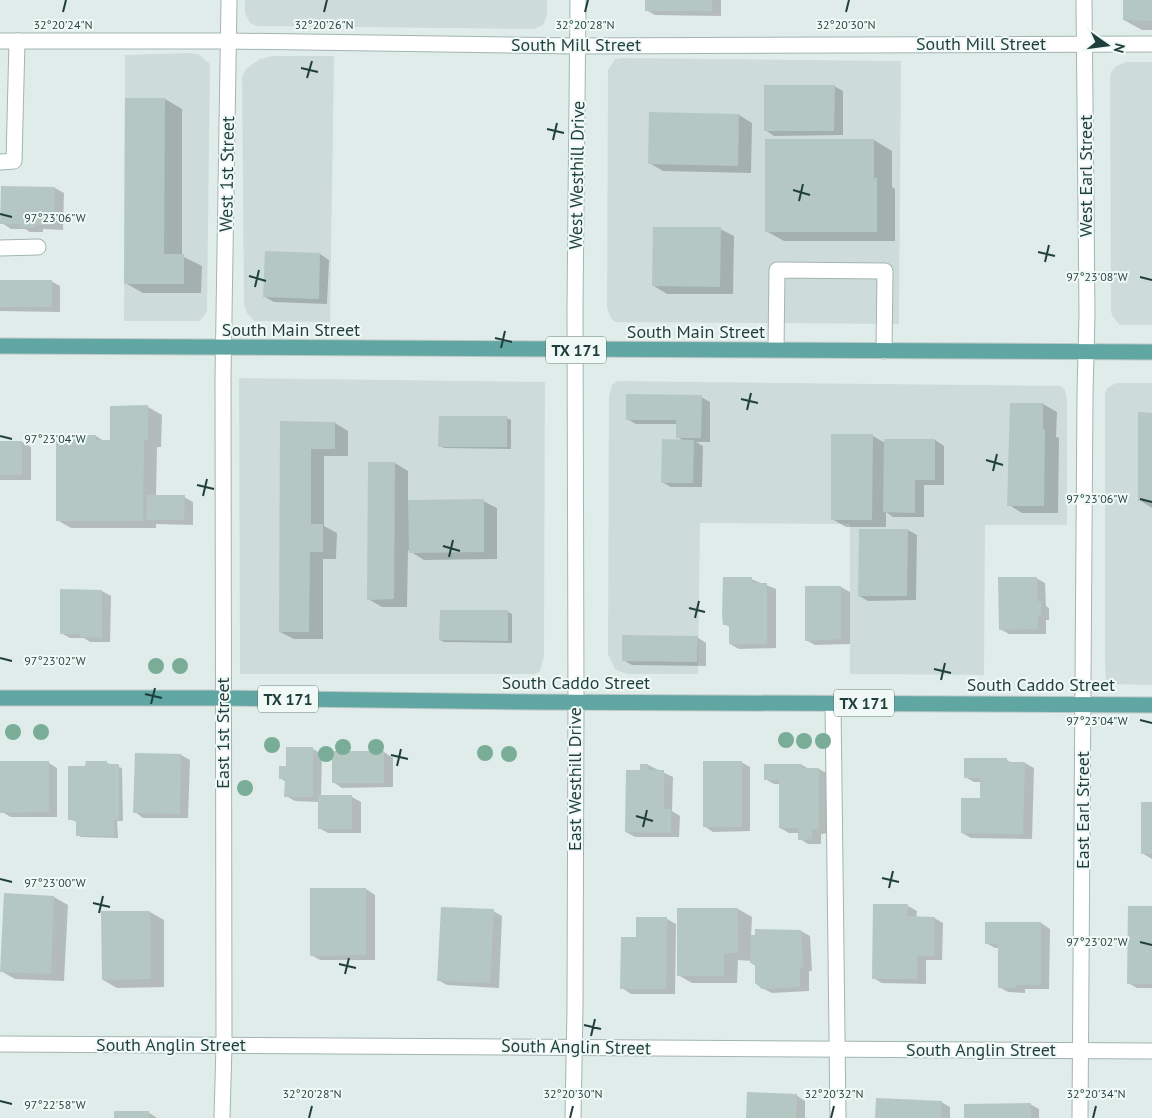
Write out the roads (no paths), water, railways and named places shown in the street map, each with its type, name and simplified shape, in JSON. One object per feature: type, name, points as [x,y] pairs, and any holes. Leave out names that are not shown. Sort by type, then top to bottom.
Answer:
[{"type":"main road","name":"South Main Street","points":[[0,346],[1152,352]]},
{"type":"main road","name":"South Caddo Street","points":[[0,698],[1152,704]]},
{"type":"street","name":"West 1st Street","points":[[223,348],[230,41],[229,0]]},
{"type":"street","name":"West Westhill Drive","points":[[575,350],[578,0]]},
{"type":"street","name":"West Earl Street","points":[[1084,0],[1086,352]]},
{"type":"street","name":"South Mill Street","points":[[0,41],[230,41],[579,46],[1152,44]]},
{"type":"street","points":[[7,161],[17,41]]},
{"type":"street","points":[[0,248],[38,247]]},
{"type":"street","points":[[776,350],[777,270],[886,271],[884,351]]},
{"type":"street","name":"East 1st Street","points":[[222,1118],[224,1045],[223,348]]},
{"type":"street","name":"East Westhill Drive","points":[[573,1118],[576,702],[575,350]]},
{"type":"street","name":"East Earl Street","points":[[1080,1118],[1086,352]]},
{"type":"street","points":[[833,703],[838,1118]]},
{"type":"street","name":"South Anglin Street","points":[[0,1044],[575,1047],[733,1050],[1152,1051]]}]
